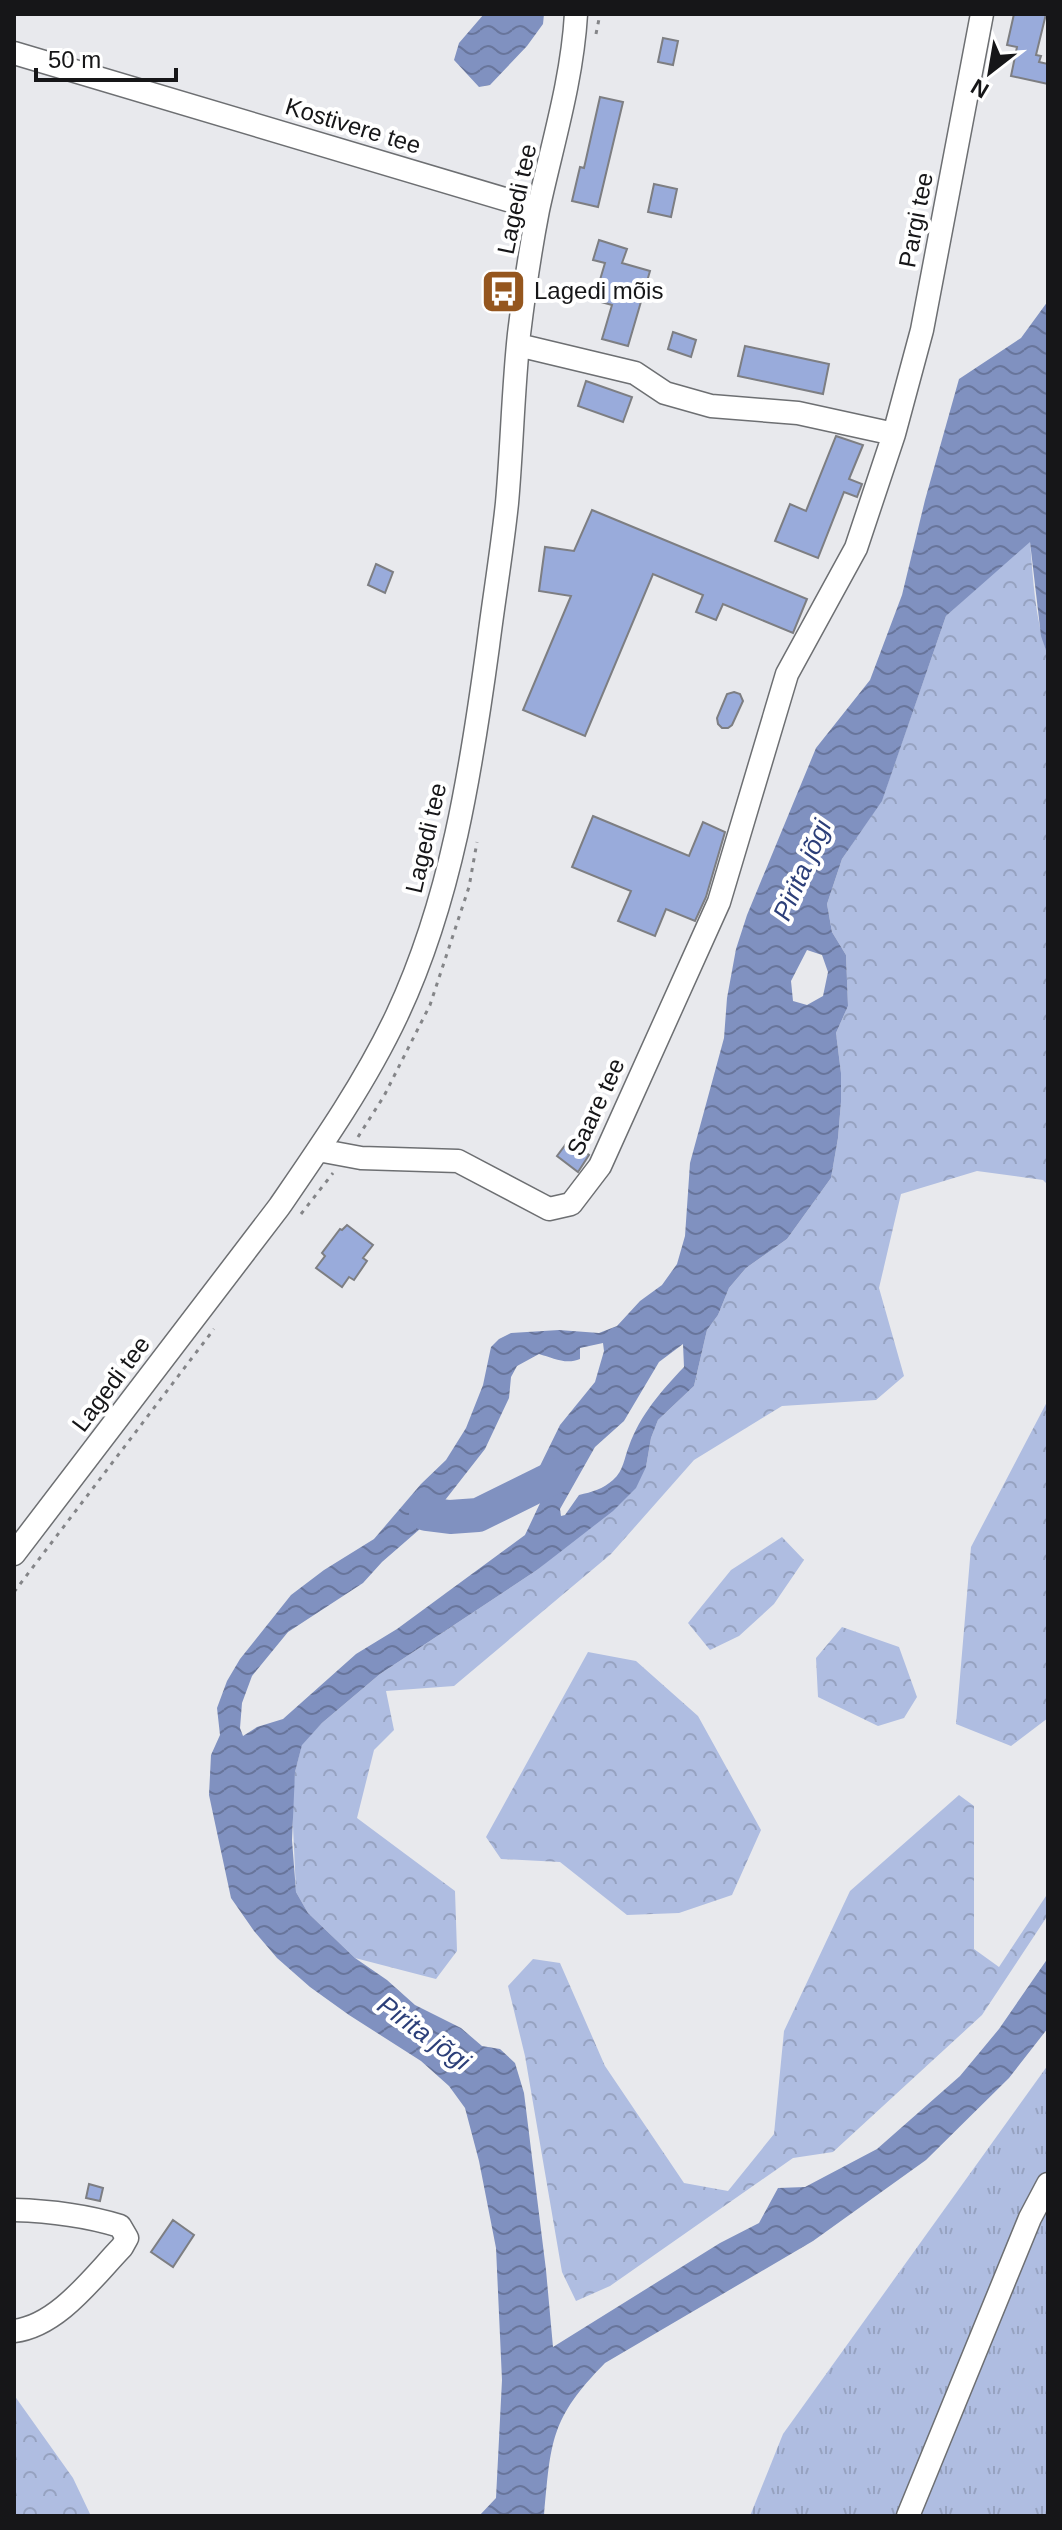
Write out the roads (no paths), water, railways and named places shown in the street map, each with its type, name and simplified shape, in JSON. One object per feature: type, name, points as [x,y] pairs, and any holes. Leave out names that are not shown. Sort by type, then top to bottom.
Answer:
[{"type":"street","name":"Lagedi tee","points":[[14,1554],[279,1207],[318,1150],[362,1080],[397,1015],[424,948],[446,878],[477,726],[507,504],[518,345],[538,209],[563,111],[576,14]]},
{"type":"street","name":"Pargi tee","points":[[838,581],[856,548],[894,434],[922,330],[982,14]]},
{"type":"street","name":"Kostivere tee","points":[[14,53],[538,209]]},
{"type":"street","points":[[518,345],[635,373],[665,393],[711,406],[798,413],[894,434]]},
{"type":"street","name":"Saare tee","points":[[318,1150],[346,1157],[458,1161],[549,1209],[571,1204],[600,1166],[719,902],[787,674],[838,581]]},
{"type":"street","points":[[908,2516],[1030,2218],[1048,2184]]},
{"type":"street","points":[[14,2210],[87,2216],[120,2226],[127,2238],[122,2247],[59,2310],[28,2329],[14,2331]]},
{"type":"water","points":[[484,14],[544,14],[543,24],[527,46],[490,85],[479,87],[454,60],[459,43]]},
{"type":"water","points":[[1048,301],[1048,656],[1041,636],[1030,542],[946,616],[882,801],[842,859],[827,904],[832,932],[846,955],[848,1006],[836,1033],[841,1102],[831,1178],[787,1239],[746,1268],[729,1288],[718,1315],[707,1330],[694,1386],[658,1420],[646,1467],[636,1488],[613,1511],[537,1570],[380,1674],[322,1723],[302,1745],[295,1772],[292,1840],[296,1892],[308,1913],[355,1958],[387,1980],[415,2005],[461,2028],[482,2046],[500,2049],[515,2063],[524,2093],[553,2347],[720,2243],[759,2223],[778,2188],[805,2187],[877,2149],[960,2076],[999,2029],[1048,1958],[1048,2028],[1009,2078],[926,2160],[813,2241],[605,2363],[573,2400],[556,2432],[544,2516],[479,2516],[496,2498],[502,2380],[496,2248],[465,2108],[449,2086],[421,2061],[349,2015],[277,1958],[231,1898],[209,1795],[211,1755],[220,1735],[217,1708],[227,1681],[240,1659],[291,1595],[374,1539],[446,1460],[466,1428],[483,1385],[491,1347],[499,1339],[511,1333],[559,1330],[599,1333],[617,1326],[640,1301],[662,1285],[677,1264],[685,1236],[690,1163],[724,1038],[736,949],[747,915],[816,748],[870,680],[902,595],[959,379],[1021,338]],"holes":[[[807,950],[822,955],[828,972],[823,996],[807,1005],[793,1001],[791,981]],[[603,1343],[604,1351],[595,1382],[560,1425],[537,1472],[542,1499],[525,1535],[397,1629],[356,1654],[283,1719],[257,1727],[243,1736],[240,1728],[242,1703],[252,1676],[288,1632],[363,1583],[428,1522],[485,1449],[509,1398],[511,1377],[517,1366],[539,1354],[575,1361],[580,1359],[580,1348]],[[683,1344],[684,1367],[645,1413],[617,1476],[601,1488],[579,1495],[561,1516],[560,1509],[595,1447],[624,1421],[659,1362]]]},
{"type":"waterway","name":"Pirita jõgi","points":[[426,1514],[450,1517],[478,1515],[559,1475]]},
{"type":"place","name":"Lagedi mõis","points":[[503,291]]}]
